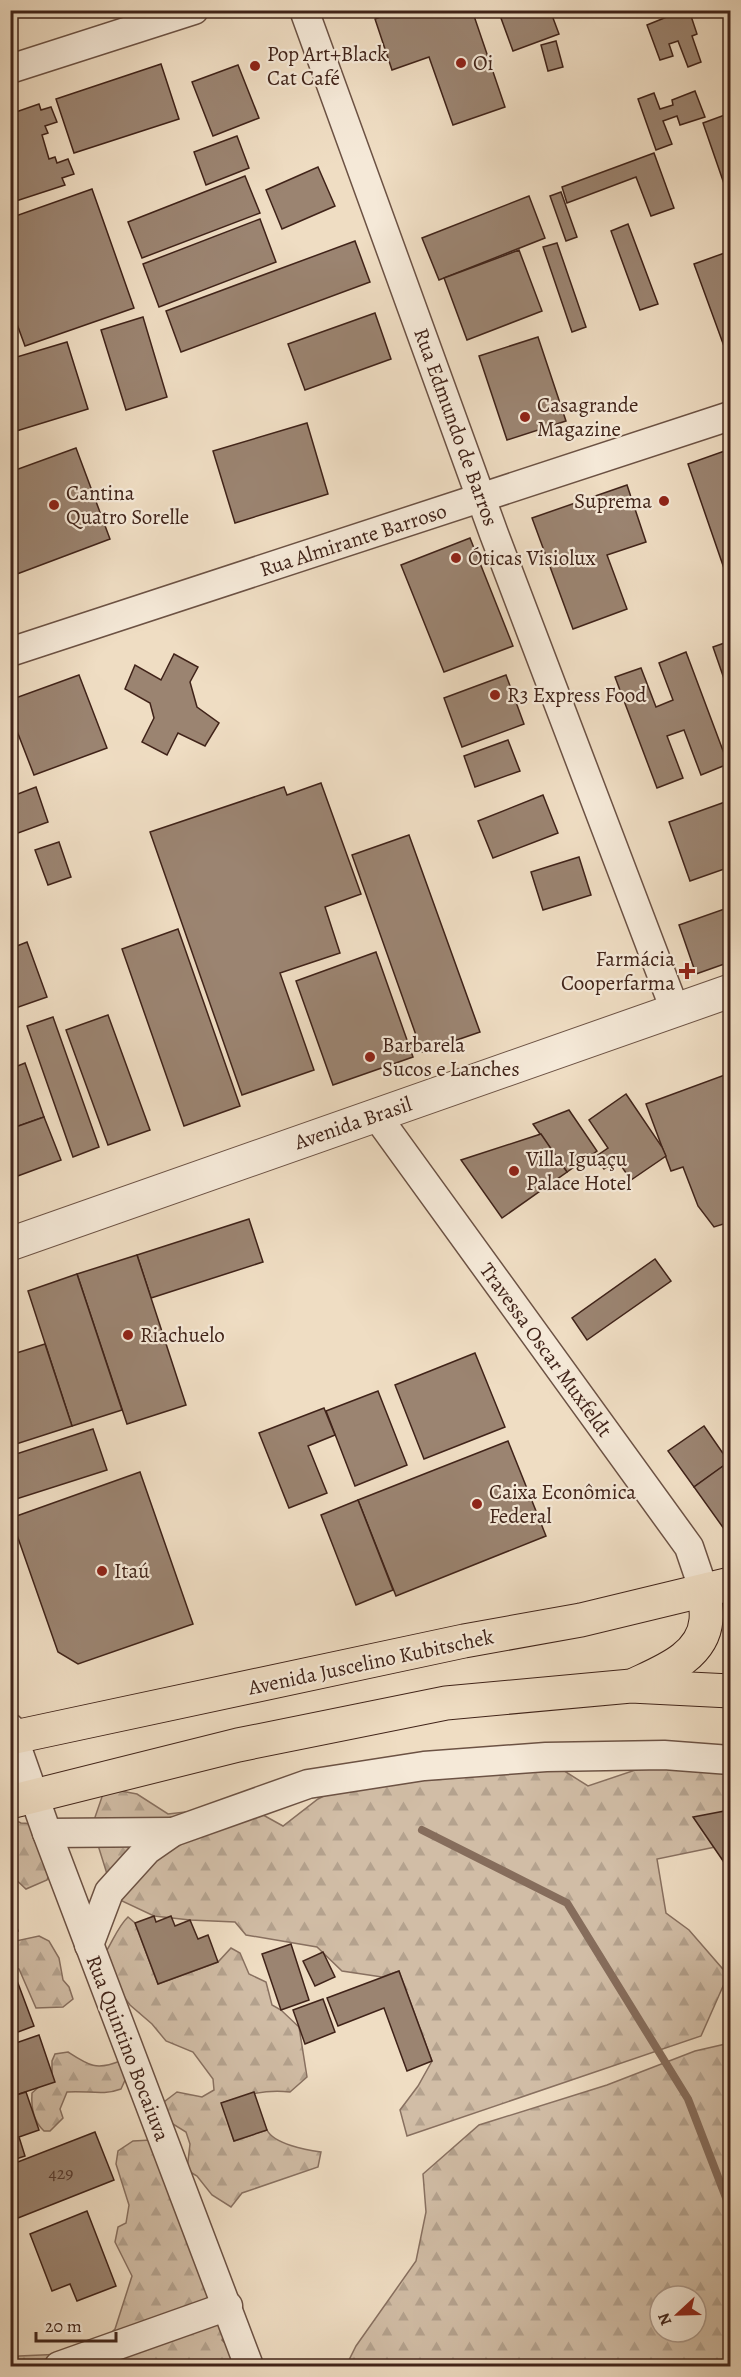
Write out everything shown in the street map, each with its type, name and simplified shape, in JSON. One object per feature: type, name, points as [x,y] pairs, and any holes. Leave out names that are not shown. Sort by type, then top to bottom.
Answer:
[{"type":"main road","points":[[631,1686],[675,1666],[697,1645],[717,1588]]},
{"type":"main road","name":"Avenida Juscelino Kubitschek","points":[[12,1734],[464,1641],[581,1620],[717,1588]]},
{"type":"main road","points":[[22,1798],[238,1745],[446,1703],[631,1686],[730,1691]]},
{"type":"street","points":[[10,69],[194,10]]},
{"type":"street","name":"Rua Edmundo de Barros","points":[[304,10],[482,498],[675,1010]]},
{"type":"street","name":"Rua Almirante Barroso","points":[[10,652],[730,417]]},
{"type":"street","name":"Avenida Brasil","points":[[10,1244],[730,991]]},
{"type":"street","name":"Travessa Oscar Muxfeldt","points":[[376,1115],[717,1588]]},
{"type":"street","name":"Rua Quintino Bocaiuva","points":[[12,1734],[22,1798],[47,1833],[228,2306],[249,2367]]},
{"type":"street","points":[[89,1945],[109,1892],[147,1850],[173,1832],[308,1784],[424,1766],[546,1757],[664,1755],[730,1760]]},
{"type":"street","points":[[47,1833],[173,1832]]},
{"type":"street","points":[[59,2367],[228,2306]]},
{"type":"green space","points":[[547,1760],[588,1786],[662,1761],[730,1768],[730,1839],[720,1846],[657,1859],[666,1913],[689,1930],[728,1975],[701,2036],[407,2136],[400,2110],[418,2086],[432,2061],[399,1971],[382,1977],[342,1971],[317,1947],[246,1935],[235,1922],[154,1916],[122,1901],[107,1874],[92,1826],[105,1788],[137,1794],[168,1814],[203,1810],[256,1811],[283,1826],[318,1799],[358,1778]]},
{"type":"green space","points":[[10,1818],[21,1823],[37,1824],[55,1859],[47,1880],[26,1889],[11,1875]]},
{"type":"green space","points":[[128,1917],[135,1923],[158,1984],[218,1962],[231,1948],[240,1953],[249,1974],[266,1982],[272,2005],[281,2010],[299,2027],[307,2077],[290,2092],[255,2093],[222,2103],[234,2141],[267,2130],[283,2143],[321,2152],[318,2167],[242,2193],[231,2207],[212,2195],[197,2176],[187,2170],[190,2144],[186,2132],[168,2121],[160,2105],[177,2092],[202,2097],[214,2090],[213,2079],[193,2052],[166,2041],[152,2024],[130,2005],[113,1982],[104,1955]]},
{"type":"green space","points":[[39,1936],[49,1941],[59,1958],[63,1980],[69,1987],[73,1999],[63,2007],[36,2008],[19,1969],[11,1966],[11,1942]]},
{"type":"green space","points":[[730,2043],[730,2366],[346,2366],[356,2346],[416,2261],[426,2212],[423,2174],[479,2125],[607,2085],[695,2051]]},
{"type":"green space","points":[[68,2052],[92,2065],[105,2066],[120,2061],[126,2078],[121,2089],[114,2091],[67,2092],[60,2109],[63,2118],[50,2131],[44,2131],[37,2123],[34,2114],[32,2093],[52,2075],[52,2061],[55,2054]]},
{"type":"green space","points":[[151,2140],[228,2324],[222,2340],[241,2359],[241,2366],[11,2366],[10,2361],[19,2356],[64,2354],[101,2343],[115,2329],[132,2276],[115,2242],[118,2227],[126,2223],[129,2205],[116,2164],[118,2151],[133,2141]]},
{"type":"building","name":"Oi","points":[[401,10],[472,10],[505,107],[453,125],[429,57],[392,70],[375,19]]},
{"type":"building","points":[[498,10],[550,10],[559,34],[513,51]]},
{"type":"building","points":[[689,10],[697,34],[692,36],[701,62],[688,67],[678,41],[669,44],[673,56],[660,60],[647,25]]},
{"type":"building","points":[[556,41],[563,67],[548,71],[541,45]]},
{"type":"building","points":[[161,64],[179,119],[74,153],[56,99]]},
{"type":"building","points":[[238,65],[259,118],[213,136],[192,82]]},
{"type":"building","points":[[695,91],[705,117],[680,125],[677,116],[663,121],[672,144],[656,150],[638,99],[654,93],[660,109],[673,105],[672,100]]},
{"type":"building","points":[[39,104],[41,110],[51,107],[57,122],[45,126],[48,133],[42,135],[49,159],[55,157],[57,163],[68,159],[74,174],[62,178],[65,185],[10,203],[10,114]]},
{"type":"building","points":[[730,113],[730,201],[703,123]]},
{"type":"building","points":[[237,136],[249,168],[206,185],[194,152]]},
{"type":"building","points":[[654,153],[674,208],[651,216],[636,177],[567,203],[562,187]]},
{"type":"building","points":[[318,167],[335,206],[282,229],[266,190]]},
{"type":"building","points":[[245,176],[260,213],[142,258],[128,222]]},
{"type":"building","points":[[92,189],[134,308],[25,346],[10,305],[10,218]]},
{"type":"building","points":[[561,192],[577,237],[566,241],[550,196]]},
{"type":"building","points":[[529,196],[545,238],[439,280],[422,238]]},
{"type":"building","points":[[260,219],[276,262],[159,307],[143,264]]},
{"type":"building","points":[[628,224],[658,304],[640,310],[611,231]]},
{"type":"building","points":[[355,241],[370,282],[181,352],[166,311]]},
{"type":"building","points":[[557,243],[586,327],[572,332],[543,247]]},
{"type":"building","points":[[519,250],[542,311],[467,340],[444,278]]},
{"type":"building","points":[[730,251],[730,359],[729,360],[694,264]]},
{"type":"building","points":[[375,313],[391,359],[305,390],[288,344]]},
{"type":"building","points":[[143,317],[167,397],[126,410],[101,330]]},
{"type":"building","points":[[538,337],[566,421],[507,440],[479,356]]},
{"type":"building","points":[[67,342],[88,409],[10,433],[10,359]]},
{"type":"building","points":[[307,423],[328,494],[235,523],[213,451]]},
{"type":"building","name":"Cantina Quatro Sorelle","points":[[76,448],[110,539],[17,574],[10,557],[10,472]]},
{"type":"building","points":[[730,449],[730,576],[727,577],[688,464]]},
{"type":"building","points":[[627,485],[646,542],[607,555],[627,609],[573,629],[532,518]]},
{"type":"building","points":[[470,538],[513,646],[444,672],[401,565]]},
{"type":"building","points":[[730,641],[730,696],[713,647]]},
{"type":"building","points":[[686,652],[728,764],[701,775],[684,730],[667,736],[683,778],[657,788],[615,677],[641,668],[656,707],[673,700],[659,663]]},
{"type":"building","points":[[174,654],[198,667],[190,682],[197,707],[219,723],[205,746],[178,733],[167,755],[142,742],[154,718],[150,703],[125,689],[135,665],[161,680]]},
{"type":"building","points":[[79,675],[107,748],[34,775],[10,713],[10,700]]},
{"type":"building","points":[[506,675],[524,724],[462,747],[444,698]]},
{"type":"building","points":[[508,740],[520,771],[475,787],[464,756]]},
{"type":"building","points":[[321,783],[361,894],[325,907],[340,953],[280,973],[314,1070],[242,1095],[150,832],[284,787],[287,795]]},
{"type":"building","points":[[36,787],[48,822],[10,836],[10,797]]},
{"type":"building","points":[[543,795],[558,833],[493,858],[478,821]]},
{"type":"building","points":[[725,802],[730,817],[730,867],[690,881],[669,822]]},
{"type":"building","points":[[409,835],[480,1032],[422,1052],[352,855]]},
{"type":"building","points":[[59,842],[71,877],[48,885],[35,850]]},
{"type":"building","points":[[579,857],[591,895],[543,910],[531,872]]},
{"type":"building","points":[[730,907],[730,962],[696,974],[679,925]]},
{"type":"building","points":[[10,928],[17,946],[27,942],[47,997],[10,1010]]},
{"type":"building","points":[[178,929],[240,1106],[184,1126],[122,949]]},
{"type":"building","points":[[376,952],[413,1057],[333,1085],[296,981]]},
{"type":"building","points":[[108,1015],[150,1130],[108,1145],[66,1030]]},
{"type":"building","points":[[53,1017],[99,1147],[73,1157],[27,1026]]},
{"type":"building","points":[[25,1063],[44,1117],[10,1129],[10,1069]]},
{"type":"building","points":[[730,1073],[730,1222],[714,1227],[698,1206],[683,1167],[671,1171],[646,1104]]},
{"type":"building","points":[[626,1094],[666,1156],[631,1180],[617,1160],[604,1169],[595,1157],[608,1148],[589,1120]]},
{"type":"building","points":[[569,1110],[597,1151],[567,1172],[533,1124]]},
{"type":"building","points":[[44,1117],[61,1160],[15,1177],[10,1164],[10,1129]]},
{"type":"building","points":[[541,1134],[567,1172],[502,1218],[461,1160]]},
{"type":"building","points":[[249,1219],[263,1262],[151,1298],[137,1255]]},
{"type":"building","points":[[137,1255],[186,1405],[127,1424],[77,1274]]},
{"type":"building","points":[[655,1259],[671,1281],[587,1340],[572,1318]]},
{"type":"building","points":[[77,1274],[122,1410],[72,1426],[28,1291]]},
{"type":"building","points":[[45,1344],[72,1426],[10,1446],[10,1355]]},
{"type":"building","points":[[475,1353],[505,1427],[424,1459],[395,1385]]},
{"type":"building","points":[[378,1391],[407,1465],[355,1486],[326,1411]]},
{"type":"building","points":[[324,1408],[335,1435],[308,1446],[327,1493],[289,1508],[259,1433]]},
{"type":"building","points":[[704,1426],[729,1462],[694,1487],[668,1451]]},
{"type":"building","points":[[93,1429],[107,1470],[10,1501],[10,1456]]},
{"type":"building","points":[[508,1441],[546,1536],[396,1596],[358,1500]]},
{"type":"building","points":[[730,1461],[730,1530],[727,1533],[694,1487]]},
{"type":"building","name":"Itaú","points":[[140,1472],[193,1624],[78,1664],[58,1652],[11,1518]]},
{"type":"building","points":[[358,1500],[393,1590],[356,1605],[321,1515]]},
{"type":"building","points":[[730,1810],[730,1871],[693,1817]]},
{"type":"building","points":[[10,1906],[18,1931],[10,1934]]},
{"type":"building","points":[[154,1916],[156,1922],[171,1916],[175,1926],[190,1920],[198,1939],[208,1935],[218,1962],[158,1984],[135,1923]]},
{"type":"building","points":[[291,1944],[309,2000],[281,2010],[262,1954]]},
{"type":"building","points":[[323,1952],[335,1977],[315,1986],[303,1961]]},
{"type":"building","points":[[13,1970],[34,2026],[10,2035],[10,1971]]},
{"type":"building","points":[[399,1971],[432,2061],[407,2071],[384,2008],[338,2026],[327,1998]]},
{"type":"building","points":[[323,1999],[335,2032],[305,2044],[293,2010]]},
{"type":"building","points":[[39,2035],[55,2082],[10,2097],[10,2045]]},
{"type":"building","points":[[26,2092],[39,2130],[19,2137],[25,2156],[10,2161],[10,2097]]},
{"type":"building","points":[[254,2092],[267,2130],[234,2141],[221,2103]]},
{"type":"building","points":[[95,2132],[114,2180],[18,2218],[10,2200],[10,2165]]},
{"type":"building","points":[[87,2211],[116,2286],[77,2301],[70,2284],[52,2291],[30,2234]]},
{"type":"waterway","points":[[422,1830],[567,1903],[688,2099],[730,2208]]},
{"type":"place","name":"Oi","points":[[461,63]]},
{"type":"place","name":"Pop Art+Black Cat Café","points":[[255,66]]},
{"type":"place","name":"Casagrande Magazine","points":[[525,417]]},
{"type":"place","name":"Suprema","points":[[664,501]]},
{"type":"place","name":"Cantina Quatro Sorelle","points":[[54,505]]},
{"type":"place","name":"Óticas Visiolux","points":[[456,558]]},
{"type":"place","name":"R3 Express Food","points":[[495,695]]},
{"type":"place","name":"Farmácia Cooperfarma","points":[[687,971]]},
{"type":"place","name":"Barbarela Sucos e Lanches","points":[[370,1057]]},
{"type":"place","name":"Villa Iguaçu Palace Hotel","points":[[514,1171]]},
{"type":"place","name":"Riachuelo","points":[[128,1335]]},
{"type":"place","name":"Caixa Econômica Federal","points":[[477,1504]]},
{"type":"place","name":"Itaú","points":[[102,1571]]}]
